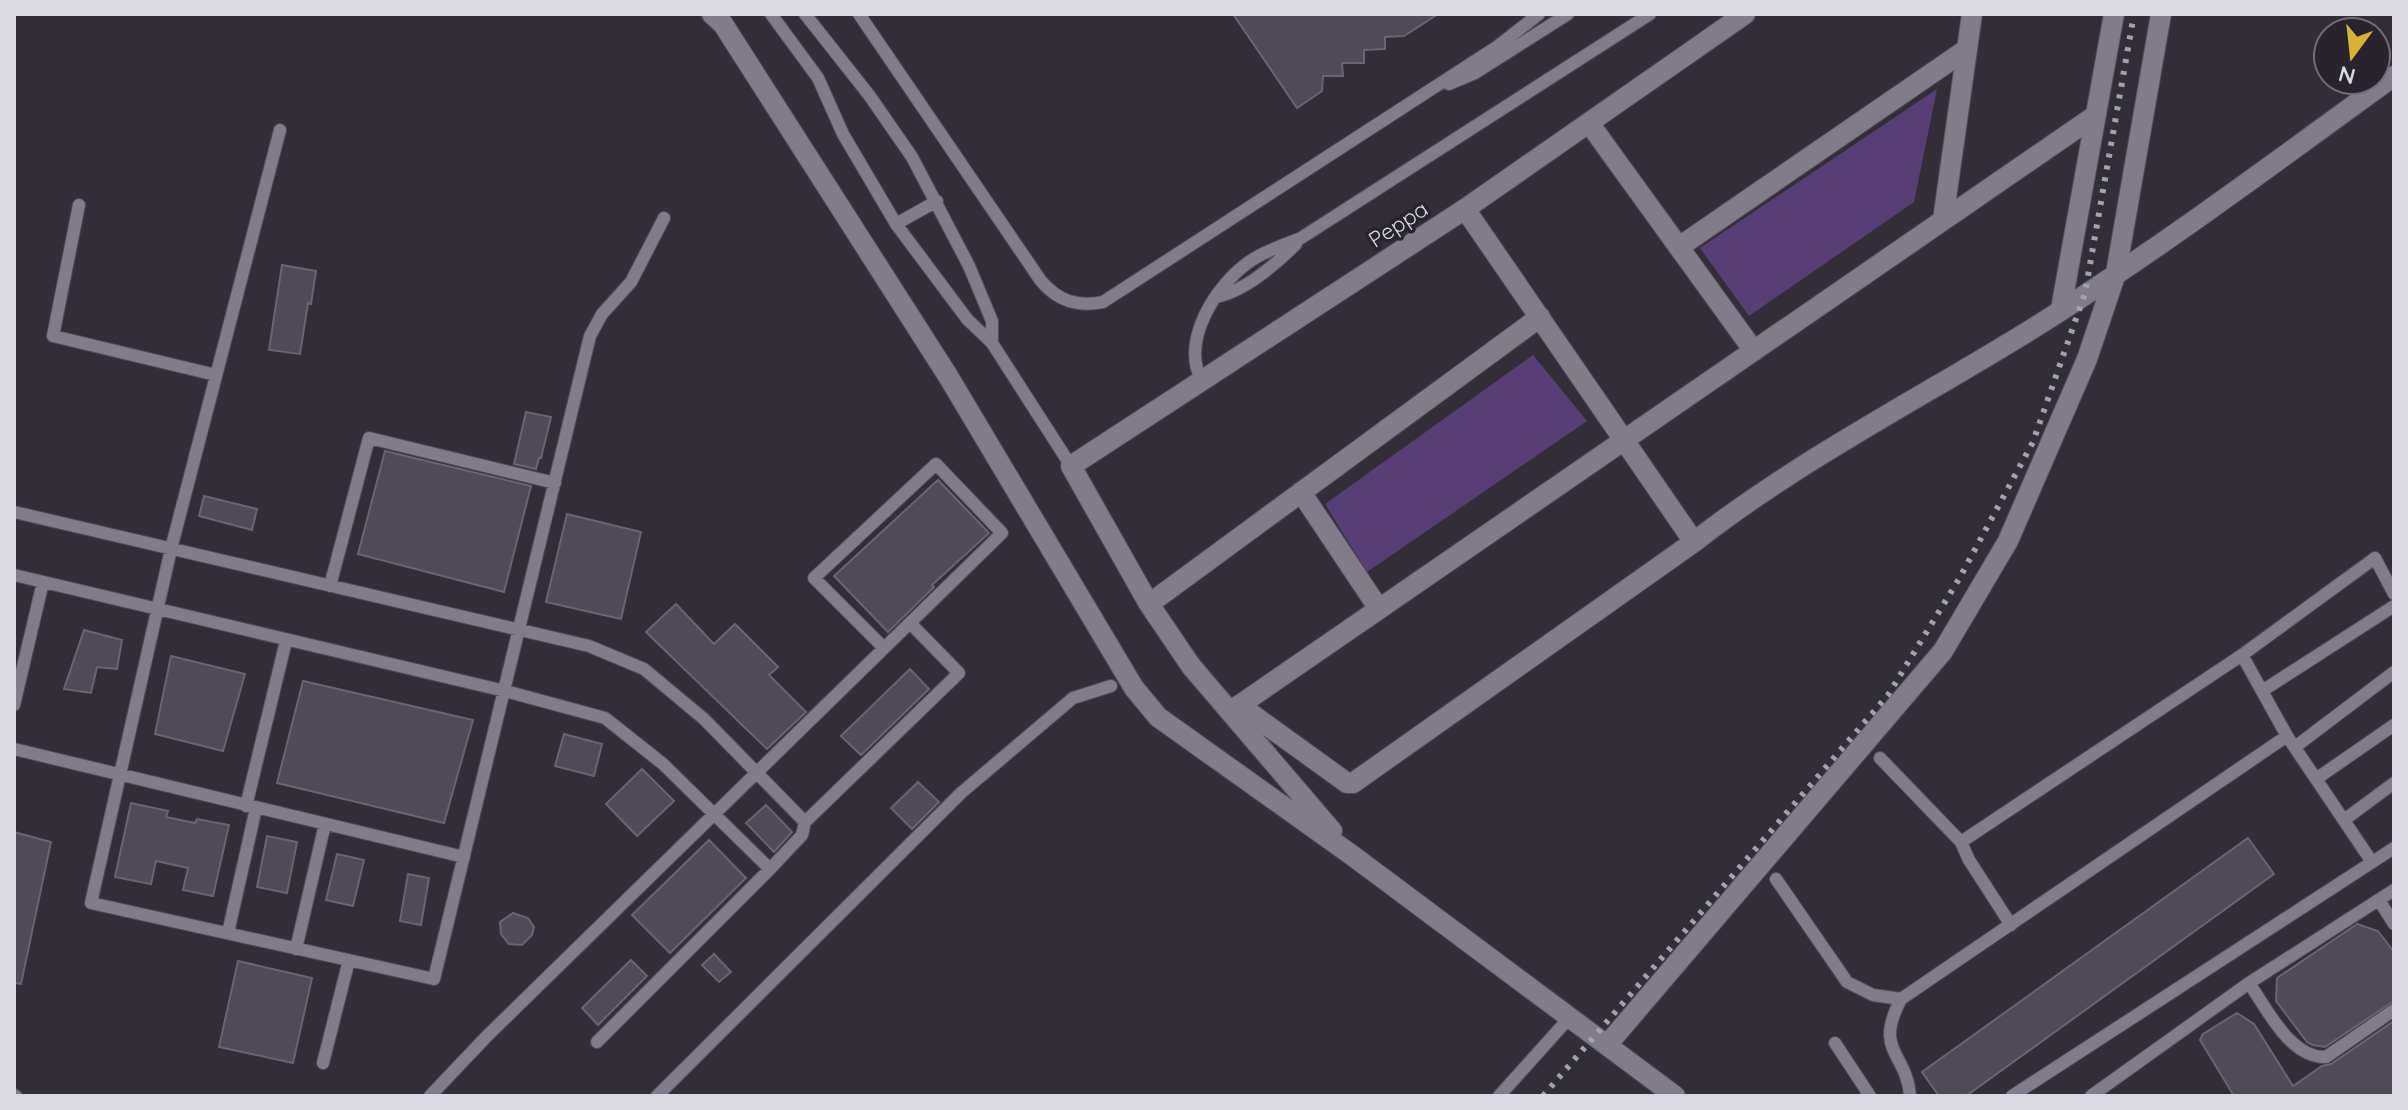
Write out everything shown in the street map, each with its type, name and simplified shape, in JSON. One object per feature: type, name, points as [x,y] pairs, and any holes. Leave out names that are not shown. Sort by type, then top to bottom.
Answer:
[{"type":"street","points":[[712,14],[723,24],[948,376],[1134,688],[1158,717],[1353,856],[1675,1096]]},
{"type":"street","name":"Peppa","points":[[1071,466],[1465,209],[1745,14]]},
{"type":"street","points":[[1943,220],[1972,14]]},
{"type":"street","points":[[2061,309],[2114,14]]},
{"type":"street","points":[[1607,1045],[1943,651],[2008,541],[2087,359],[2116,273],[2161,14]]},
{"type":"street","points":[[1679,247],[1967,49]]},
{"type":"street","points":[[1235,708],[1347,783],[1353,783],[1694,542],[1744,503],[2116,273],[2394,76]]},
{"type":"street","points":[[1235,708],[2096,115]]},
{"type":"street","points":[[1589,123],[1754,351]]},
{"type":"street","points":[[1465,209],[1694,542]]},
{"type":"street","points":[[1149,604],[1540,317]]},
{"type":"street","points":[[1071,466],[1149,604],[1191,666],[1235,708],[1353,856]]},
{"type":"street","points":[[1301,492],[1379,609]]},
{"type":"lane","points":[[771,14],[818,78],[843,134],[896,224],[967,319],[992,343],[1071,466]]},
{"type":"lane","points":[[805,14],[889,122],[937,201],[992,321],[992,343]]},
{"type":"lane","points":[[859,14],[1041,281],[1059,298],[1081,305],[1103,302],[1498,46],[1539,14]]},
{"type":"lane","points":[[1424,94],[1475,73],[1568,14]]},
{"type":"lane","points":[[1202,381],[1194,362],[1196,342],[1216,297],[1232,275],[1252,259],[1301,238],[1650,14]]},
{"type":"lane","points":[[280,130],[156,610],[91,903],[434,979],[590,336],[602,314],[631,282],[664,218]]},
{"type":"lane","points":[[896,224],[937,201]]},
{"type":"lane","points":[[79,205],[53,336],[216,375]]},
{"type":"lane","points":[[330,586],[369,438],[555,483]]},
{"type":"lane","points":[[430,1096],[487,1036],[1002,533],[936,464],[814,578],[884,648]]},
{"type":"lane","points":[[14,512],[589,646],[644,669],[704,719],[805,822]]},
{"type":"lane","points":[[1961,842],[2242,655],[2375,558],[2394,594]]},
{"type":"lane","points":[[14,575],[505,691],[605,718],[663,764],[770,869]]},
{"type":"lane","points":[[14,705],[43,582]]},
{"type":"lane","points":[[2262,691],[2394,606]]},
{"type":"lane","points":[[597,1042],[770,869],[802,835],[805,822],[959,673],[910,623]]},
{"type":"lane","points":[[228,933],[286,641]]},
{"type":"lane","points":[[2242,655],[2291,742],[2372,862]]},
{"type":"lane","points":[[1910,1096],[1890,1044],[1889,1020],[1901,999],[2394,672]]},
{"type":"lane","points":[[657,1096],[961,793],[1073,698],[1111,686]]},
{"type":"lane","points":[[2316,779],[2394,725]]},
{"type":"lane","points":[[14,749],[464,857]]},
{"type":"lane","points":[[1880,758],[1961,842],[1969,860],[2011,925]]},
{"type":"lane","points":[[2344,820],[2394,783]]},
{"type":"lane","points":[[296,949],[325,824]]},
{"type":"lane","points":[[2012,1096],[2394,848]]},
{"type":"lane","points":[[1776,879],[1847,982],[1873,995],[1901,999]]},
{"type":"lane","points":[[2091,1096],[2249,983],[2394,890]]},
{"type":"lane","points":[[2379,900],[2394,924]]},
{"type":"lane","points":[[323,1063],[349,960]]},
{"type":"lane","points":[[2249,983],[2284,1033],[2300,1049],[2316,1057],[2326,1057],[2394,1010]]},
{"type":"lane","points":[[1499,1096],[1571,1016]]},
{"type":"lane","points":[[1835,1043],[1870,1096]]},
{"type":"shaded area","points":[[1937,89],[1914,202],[1749,316],[1700,248]]},
{"type":"shaded area","points":[[1533,355],[1587,421],[1367,572],[1325,504]]},
{"type":"building","points":[[1233,14],[1438,14],[1404,36],[1385,37],[1385,49],[1364,50],[1364,63],[1342,63],[1343,76],[1323,76],[1322,91],[1297,108]]},
{"type":"building","points":[[282,265],[316,271],[300,354],[269,350]]},
{"type":"building","points":[[526,412],[551,417],[536,469],[514,464]]},
{"type":"building","points":[[385,451],[531,486],[504,592],[358,554]]},
{"type":"building","points":[[938,480],[989,533],[932,585],[934,587],[888,632],[834,576]]},
{"type":"building","points":[[204,496],[257,509],[252,530],[199,516]]},
{"type":"building","points":[[567,514],[641,532],[621,619],[546,602]]},
{"type":"building","points":[[676,604],[714,644],[735,624],[778,667],[769,675],[806,712],[767,749],[646,632]]},
{"type":"building","points":[[84,630],[122,640],[117,669],[97,667],[91,693],[64,689]]},
{"type":"building","points":[[171,656],[245,674],[223,751],[155,734]]},
{"type":"building","points":[[910,669],[929,689],[861,755],[841,736]]},
{"type":"building","points":[[303,681],[473,720],[444,823],[277,783]]},
{"type":"building","points":[[564,734],[602,744],[594,776],[555,766]]},
{"type":"building","points":[[642,769],[674,801],[637,836],[606,804]]},
{"type":"building","points":[[918,782],[939,802],[912,829],[891,808]]},
{"type":"building","points":[[131,803],[168,811],[166,817],[229,825],[213,896],[183,890],[188,868],[156,861],[151,884],[115,877]]},
{"type":"building","points":[[766,805],[792,832],[774,852],[746,823]]},
{"type":"building","points":[[14,832],[51,842],[21,984],[14,983]]},
{"type":"building","points":[[267,836],[297,842],[287,893],[257,887]]},
{"type":"building","points":[[2248,838],[2274,874],[1966,1096],[1939,1096],[1922,1072]]},
{"type":"building","points":[[709,840],[746,878],[670,953],[632,915]]},
{"type":"building","points":[[337,854],[364,860],[353,906],[326,900]]},
{"type":"building","points":[[408,874],[429,878],[421,925],[400,921]]},
{"type":"building","points":[[513,913],[528,918],[534,927],[532,935],[522,945],[509,944],[501,934],[500,922]]},
{"type":"building","points":[[2357,924],[2378,931],[2394,952],[2394,1001],[2325,1047],[2313,1045],[2307,1042],[2276,1001],[2277,978]]},
{"type":"building","points":[[714,954],[731,972],[719,982],[702,965]]},
{"type":"building","points":[[631,960],[647,976],[598,1025],[582,1008]]},
{"type":"building","points":[[238,961],[312,978],[293,1063],[219,1047]]},
{"type":"building","points":[[2237,1013],[2254,1024],[2293,1086],[2394,1021],[2394,1096],[2234,1096],[2200,1040],[2203,1034]]},
{"type":"railway","points":[[1543,1096],[1888,695],[1959,579],[2033,442],[2085,293],[2134,14]]}]
